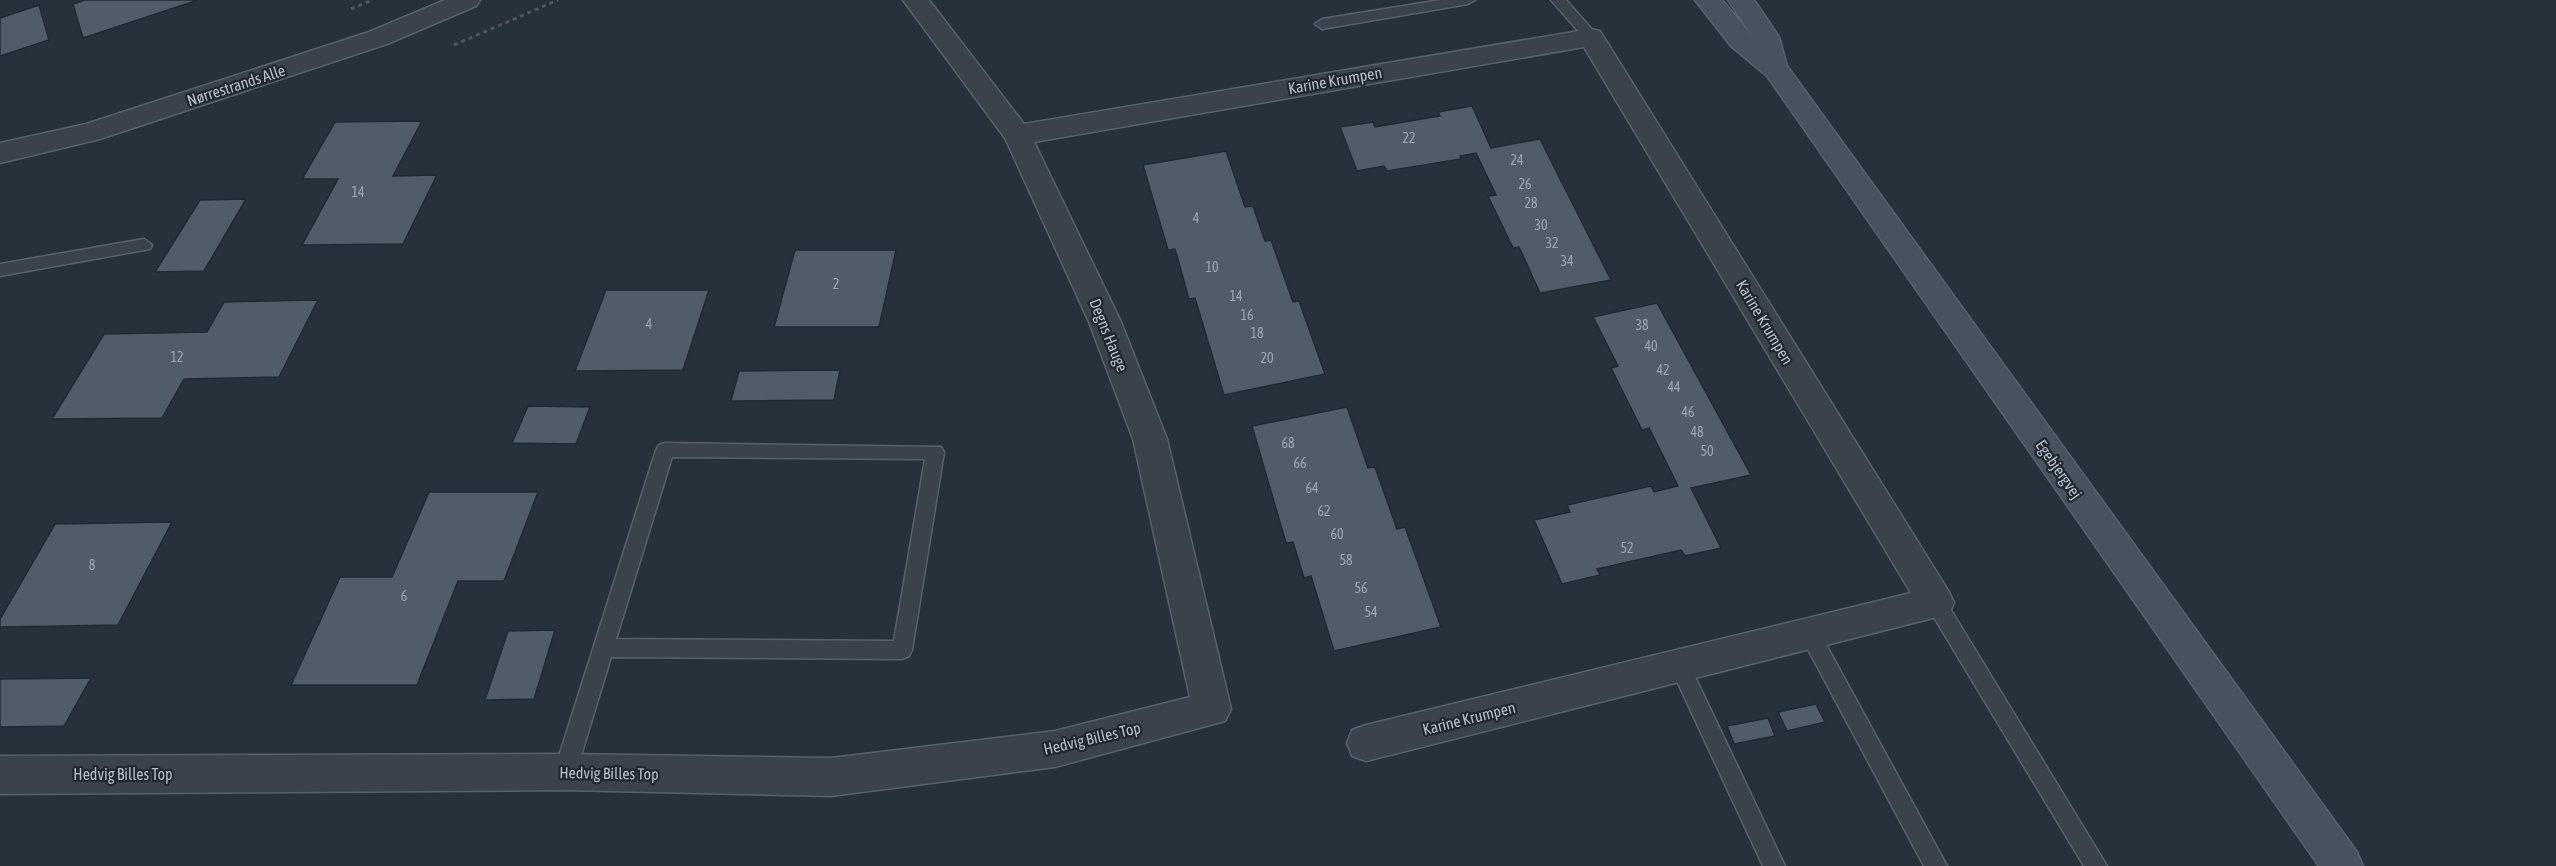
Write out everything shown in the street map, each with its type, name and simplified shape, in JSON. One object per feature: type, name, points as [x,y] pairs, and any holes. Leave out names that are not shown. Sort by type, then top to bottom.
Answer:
[{"type":"street","name":"Nørrestrands Alle","points":[[0,153],[90,132],[356,46],[467,0]]},
{"type":"street","name":"Degns Hauge","points":[[916,0],[1017,135],[1105,322],[1150,439],[1212,709]]},
{"type":"street","name":"Egebjergvej","points":[[1707,0],[1740,40],[1776,70],[2343,866]]},
{"type":"street","name":"Egebjergvej","points":[[1741,0],[1766,37],[1776,70]]},
{"type":"street","name":"Karine Krumpen","points":[[1017,135],[1590,37],[1936,603],[1366,743]]},
{"type":"street","name":"Hedvig Billes Top","points":[[0,775],[566,772],[831,777],[1055,749],[1212,709]]},
{"type":"lane","points":[[1322,24],[1468,0]]},
{"type":"lane","points":[[1558,0],[1590,37]]},
{"type":"lane","points":[[0,270],[144,245]]},
{"type":"lane","points":[[566,772],[604,648],[665,450],[935,452],[902,650],[604,648]]},
{"type":"lane","points":[[1936,603],[2096,866]]},
{"type":"lane","points":[[1810,634],[1936,866]]},
{"type":"lane","points":[[1680,666],[1774,866]]},
{"type":"building","points":[[85,0],[198,0],[83,38],[73,4]]},
{"type":"building","points":[[39,5],[49,40],[0,56],[0,18]]},
{"type":"building","points":[[1472,106],[1491,148],[1540,139],[1611,280],[1540,293],[1519,247],[1513,248],[1488,196],[1496,195],[1476,153],[1460,156],[1461,159],[1387,171],[1384,166],[1357,171],[1340,127],[1373,122],[1375,127],[1440,116],[1438,112]]},
{"type":"building","points":[[422,121],[393,176],[437,175],[403,244],[302,245],[338,179],[302,179],[335,122]]},
{"type":"building","points":[[1226,151],[1245,207],[1253,206],[1265,241],[1271,240],[1293,302],[1299,301],[1325,374],[1224,395],[1195,298],[1189,299],[1175,249],[1168,250],[1143,165]]},
{"type":"building","points":[[246,199],[204,271],[155,272],[200,200]]},
{"type":"building","points":[[795,250],[896,250],[879,327],[774,327]]},
{"type":"building","points":[[606,290],[709,290],[683,370],[575,371]]},
{"type":"building","points":[[318,300],[279,377],[184,379],[162,418],[52,419],[104,334],[207,332],[224,302]]},
{"type":"building","points":[[1657,303],[1751,475],[1691,488],[1721,548],[1685,556],[1681,550],[1597,569],[1600,575],[1562,584],[1534,520],[1570,512],[1567,505],[1651,486],[1654,492],[1678,486],[1649,428],[1642,430],[1611,368],[1618,366],[1593,317]]},
{"type":"building","points":[[840,370],[834,400],[731,401],[739,371]]},
{"type":"building","points":[[528,406],[590,407],[576,444],[512,443]]},
{"type":"building","points":[[1347,407],[1368,468],[1375,467],[1397,529],[1405,527],[1441,627],[1334,651],[1311,576],[1304,578],[1293,542],[1286,543],[1252,426]]},
{"type":"building","points":[[429,492],[538,492],[504,581],[458,581],[417,685],[291,685],[340,577],[392,577]]},
{"type":"building","points":[[172,522],[118,625],[0,627],[0,619],[55,524]]},
{"type":"building","points":[[555,630],[534,699],[485,700],[508,631]]},
{"type":"building","points":[[91,678],[64,726],[0,727],[0,679]]},
{"type":"building","points":[[1816,704],[1825,722],[1787,731],[1778,712]]},
{"type":"building","points":[[1768,718],[1775,736],[1734,744],[1727,726]]}]
